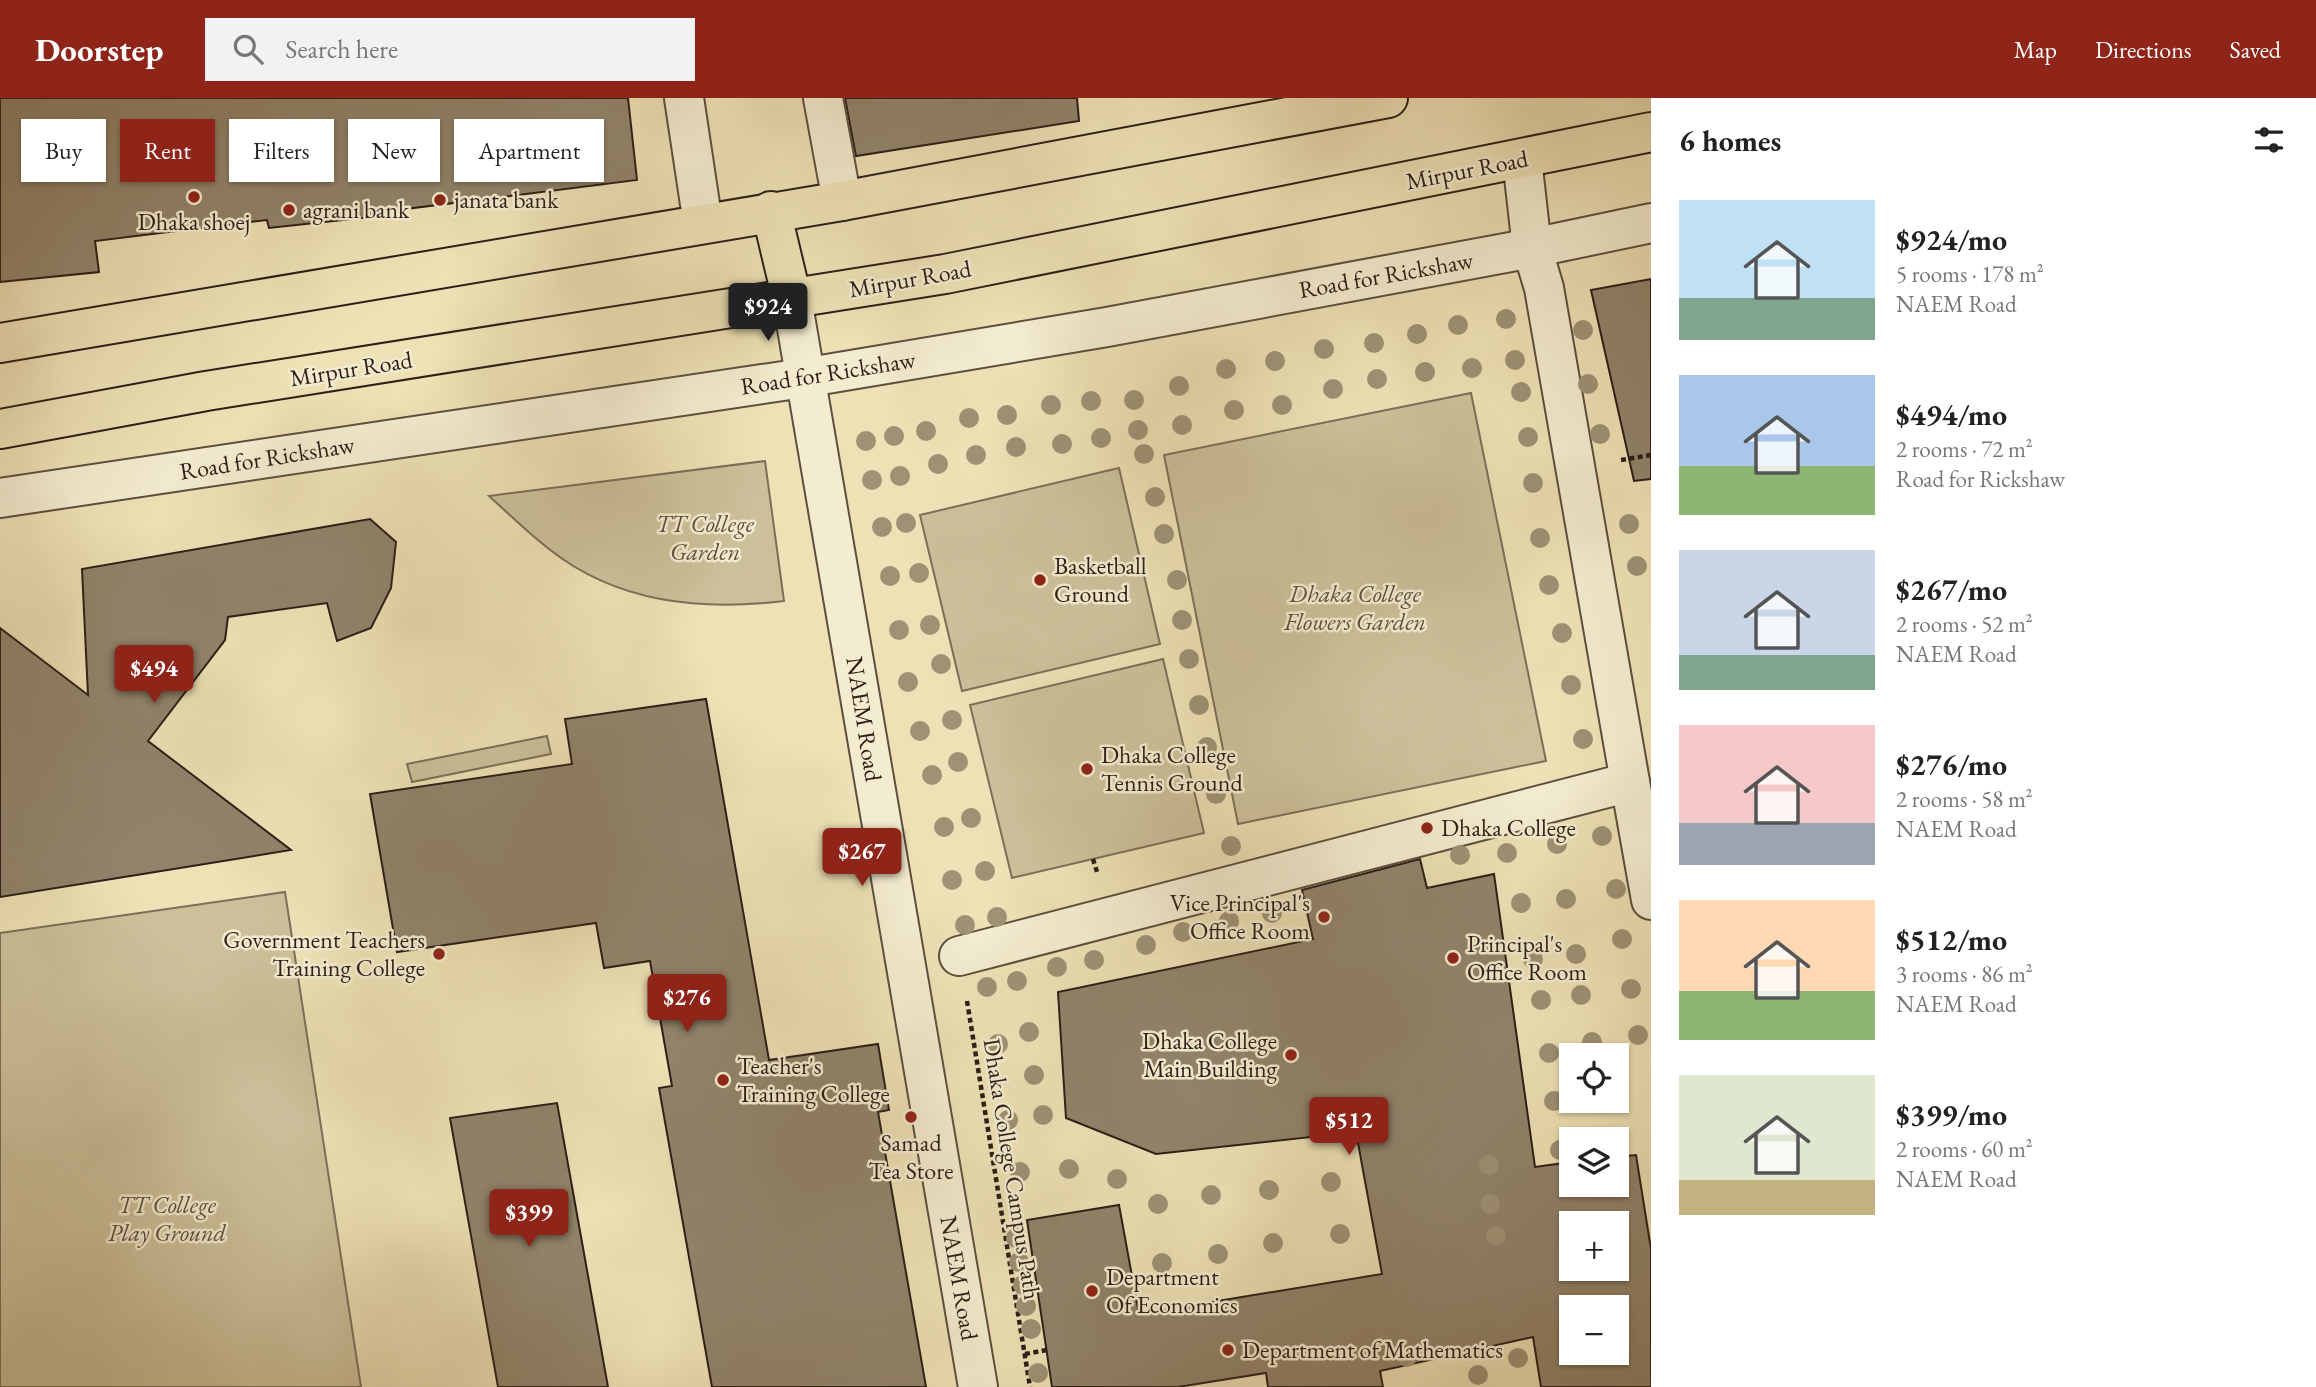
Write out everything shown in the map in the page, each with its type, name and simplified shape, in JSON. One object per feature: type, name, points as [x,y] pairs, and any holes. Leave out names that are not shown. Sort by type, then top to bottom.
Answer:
[{"type":"highway","points":[[0,343],[842,201],[1274,109],[1388,98]]},
{"type":"highway","name":"Mirpur Road","points":[[0,429],[206,391],[945,274],[1651,132]]},
{"type":"highway","points":[[771,211],[792,299]]},
{"type":"street","points":[[684,98],[703,224]]},
{"type":"street","points":[[823,98],[842,201]]},
{"type":"street","points":[[1522,159],[1532,248],[1544,288],[1651,900]]},
{"type":"street","name":"Road for Rickshaw","points":[[0,498],[803,378],[1121,324],[1532,248],[1651,223]]},
{"type":"street","name":"NAEM Road","points":[[792,299],[803,378],[825,481],[978,1387]]},
{"type":"street","points":[[959,956],[1630,782]]},
{"type":"path","name":"Dhaka College Campus Path","points":[[959,956],[1030,1387]]},
{"type":"path","points":[[1025,1354],[1047,1350]]},
{"type":"green space","name":"Dhaka College Flowers Garden","points":[[1471,393],[1546,761],[1238,824],[1164,455]]},
{"type":"green space","name":"TT College Garden","points":[[765,461],[784,601],[721,605],[660,599],[631,592],[575,567],[541,543],[489,496]]},
{"type":"green space","name":"Basketball Ground","points":[[1119,468],[1160,644],[962,691],[920,515]]},
{"type":"green space","name":"Dhaka College Tennis Ground","points":[[1163,659],[1204,833],[1012,878],[970,705]]},
{"type":"green space","points":[[547,736],[551,754],[412,782],[407,764]]},
{"type":"green space","name":"TT College Play Ground","points":[[285,892],[361,1387],[0,1387],[0,933]]},
{"type":"building","points":[[0,98],[628,98],[637,180],[398,210],[398,214],[269,228],[267,220],[95,241],[99,272],[0,282]]},
{"type":"building","points":[[845,98],[1077,98],[1079,121],[856,156]]},
{"type":"building","points":[[1651,279],[1651,479],[1634,481],[1591,290]]},
{"type":"building","points":[[370,519],[396,542],[391,588],[371,628],[337,641],[327,603],[228,617],[225,640],[148,741],[291,850],[0,897],[0,628],[88,695],[82,569]]},
{"type":"building","points":[[706,699],[769,1060],[878,1044],[889,1110],[878,1112],[926,1387],[712,1387],[659,1088],[672,1086],[650,961],[604,968],[596,923],[397,952],[370,794],[572,764],[565,719]]},
{"type":"building","points":[[1420,859],[1427,888],[1494,874],[1535,1167],[1559,1164],[1559,1197],[1629,1197],[1629,1156],[1636,1155],[1651,1249],[1651,1387],[1541,1387],[1533,1337],[1380,1371],[1383,1387],[1268,1387],[1266,1373],[1178,1387],[1052,1387],[1027,1220],[1119,1205],[1139,1314],[1382,1274],[1356,1132],[1156,1154],[1066,1118],[1058,992],[1313,939],[1302,890]]},
{"type":"building","points":[[557,1103],[608,1387],[498,1387],[450,1118]]},
{"type":"place","name":"Dhaka shoej","points":[[194,197]]},
{"type":"place","name":"janata bank","points":[[440,200]]},
{"type":"place","name":"agrani bank","points":[[289,210]]},
{"type":"place","name":"Basketball Ground","points":[[1040,580]]},
{"type":"place","name":"Dhaka College Tennis Ground","points":[[1087,769]]},
{"type":"place","name":"Dhaka College","points":[[1427,828]]},
{"type":"place","name":"Vice Principal's Office Room","points":[[1324,917]]},
{"type":"place","name":"Government Teachers Training College","points":[[439,954]]},
{"type":"place","name":"Principal's Office Room","points":[[1453,958]]},
{"type":"place","name":"Dhaka College Main Building","points":[[1291,1055]]},
{"type":"place","name":"Teacher's Training College","points":[[723,1080]]},
{"type":"place","name":"Samad Tea Store","points":[[911,1117]]},
{"type":"place","name":"Department Of Economics","points":[[1092,1291]]},
{"type":"place","name":"Department of Mathematics","points":[[1228,1350]]}]
